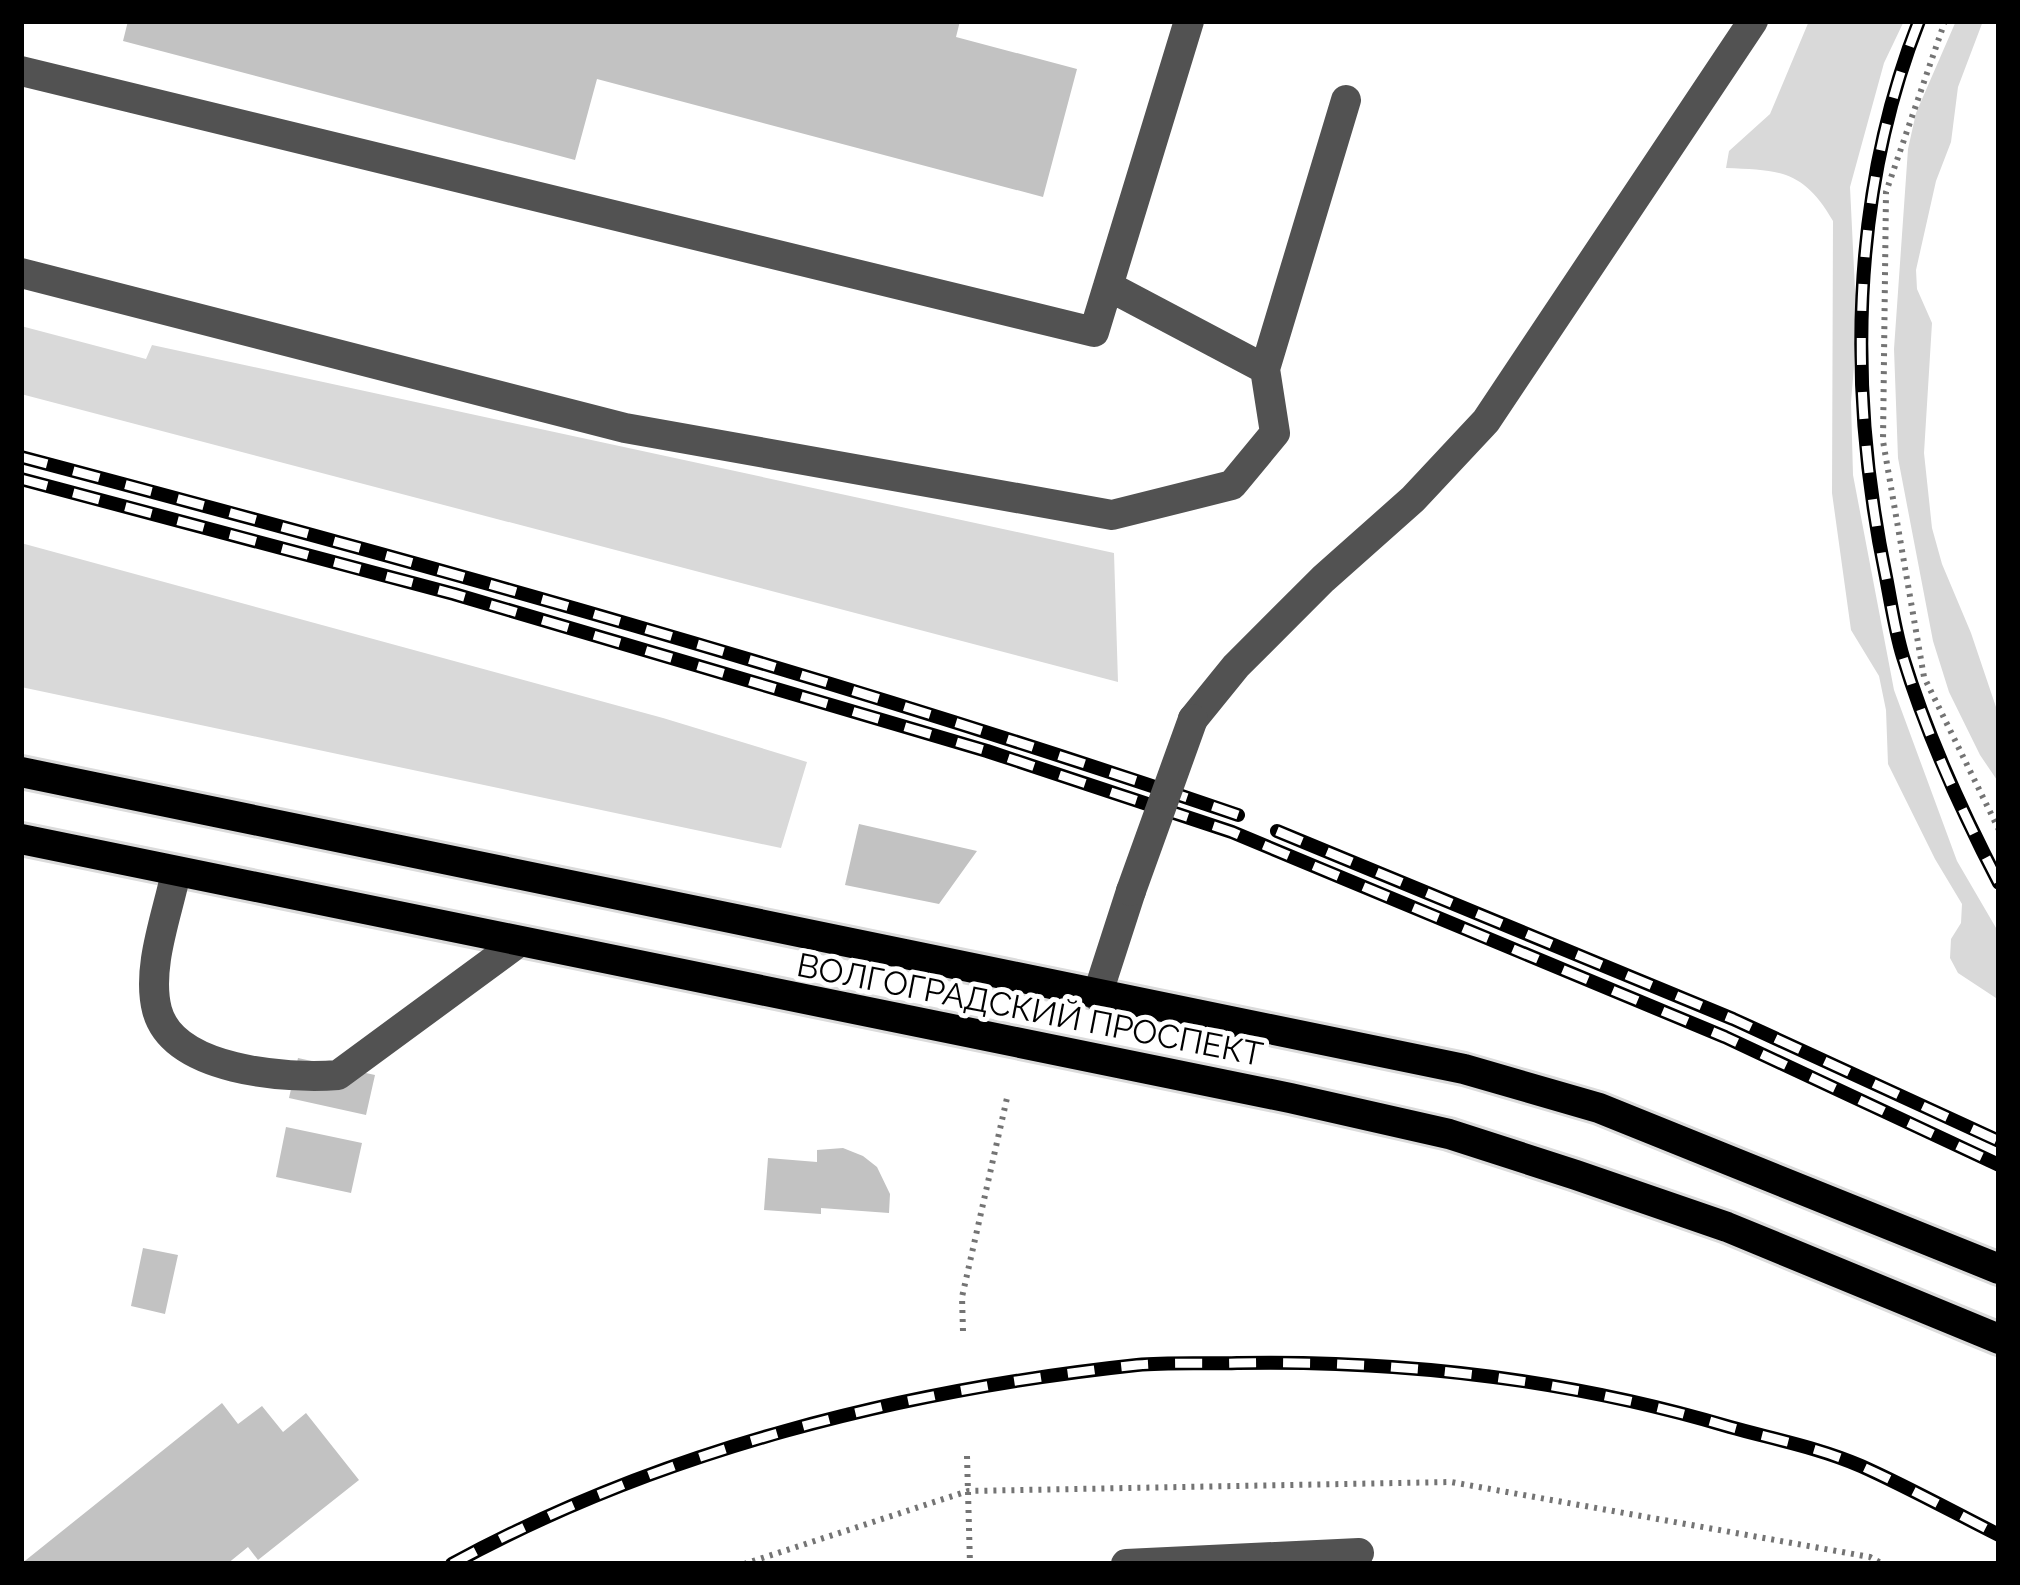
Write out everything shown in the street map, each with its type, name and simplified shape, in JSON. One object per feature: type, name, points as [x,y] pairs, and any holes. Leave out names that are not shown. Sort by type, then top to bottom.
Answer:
[{"type":"main road","name":"ВОЛГОГРАДСКИЙ ПРОСПЕКТ","points":[[21,772],[1464,1069],[1599,1108],[1999,1269]]},
{"type":"main road","name":"ВОЛГОГРАДСКИЙ ПРОСПЕКТ","points":[[21,838],[1449,1134],[1727,1228],[1999,1339]]},
{"type":"street","points":[[21,71],[1094,332],[1189,21]]},
{"type":"street","points":[[1097,996],[1193,718],[1236,666],[1413,499],[1486,421],[1753,21]]},
{"type":"street","points":[[21,273],[625,428],[1112,515],[1232,485],[1275,434],[1265,369],[1346,100]]},
{"type":"street","points":[[1108,286],[1265,369]]},
{"type":"street","points":[[176,872],[155,972],[158,1013],[186,1051],[261,1072],[301,1078],[338,1076],[519,942]]},
{"type":"street","points":[[1126,1564],[1358,1553]]},
{"type":"path","points":[[1945,21],[1886,192],[1883,441],[1924,676],[1999,830]]},
{"type":"path","points":[[963,1331],[962,1297],[1007,1098]]},
{"type":"path","points":[[967,1456],[970,1564]]},
{"type":"path","points":[[744,1564],[968,1490],[1451,1482],[1747,1532],[1870,1557],[1882,1564]]},
{"type":"shaded area","points":[[1809,21],[1904,21],[1884,63],[1850,187],[1857,331],[1851,402],[1853,475],[1894,690],[1957,861],[1999,933],[1999,1000],[1958,973],[1950,958],[1962,904],[1888,764],[1879,676],[1851,630],[1832,493],[1833,221],[1812,192],[1789,176],[1726,168],[1729,151],[1770,114]]},
{"type":"shaded area","points":[[1956,21],[1983,21],[1958,87],[1951,142],[1936,181],[1916,270],[1917,289],[1932,323],[1924,453],[1932,528],[1942,564],[1999,716],[1999,783],[1949,692],[1933,641],[1898,458],[1894,349],[1908,149],[1916,113]]},
{"type":"shaded area","points":[[21,326],[146,359],[152,345],[1114,553],[1118,682],[21,394]]},
{"type":"shaded area","points":[[21,543],[663,718],[807,762],[781,848],[21,687]]},
{"type":"building","points":[[128,21],[960,21],[956,37],[1077,69],[1043,197],[597,79],[575,160],[123,41]]},
{"type":"building","points":[[859,824],[977,851],[939,904],[845,885]]},
{"type":"building","points":[[298,1058],[375,1075],[366,1115],[289,1098]]},
{"type":"building","points":[[286,1127],[362,1143],[351,1193],[276,1177]]},
{"type":"building","points":[[843,1148],[877,1167],[890,1194],[889,1213],[764,1210],[768,1158],[817,1162],[817,1150]]},
{"type":"building","points":[[143,1248],[178,1255],[165,1314],[131,1306]]},
{"type":"building","points":[[222,1403],[238,1424],[262,1406],[283,1432],[306,1413],[359,1480],[258,1560],[248,1547],[227,1564],[21,1564]]},
{"type":"railway","points":[[1919,21],[1879,156],[1868,226],[1862,296],[1865,438],[1903,657],[1946,772],[1999,883]]},
{"type":"railway","points":[[21,457],[632,625],[936,716],[1238,815]]},
{"type":"railway","points":[[21,479],[454,594],[987,751],[1232,832],[1725,1037],[1999,1165]]},
{"type":"railway","points":[[1277,831],[1733,1019],[1999,1141]]},
{"type":"railway","points":[[452,1564],[614,1488],[785,1431],[960,1391],[1174,1363],[1362,1365],[1486,1376],[1610,1397],[1845,1460],[1999,1535]]}]
